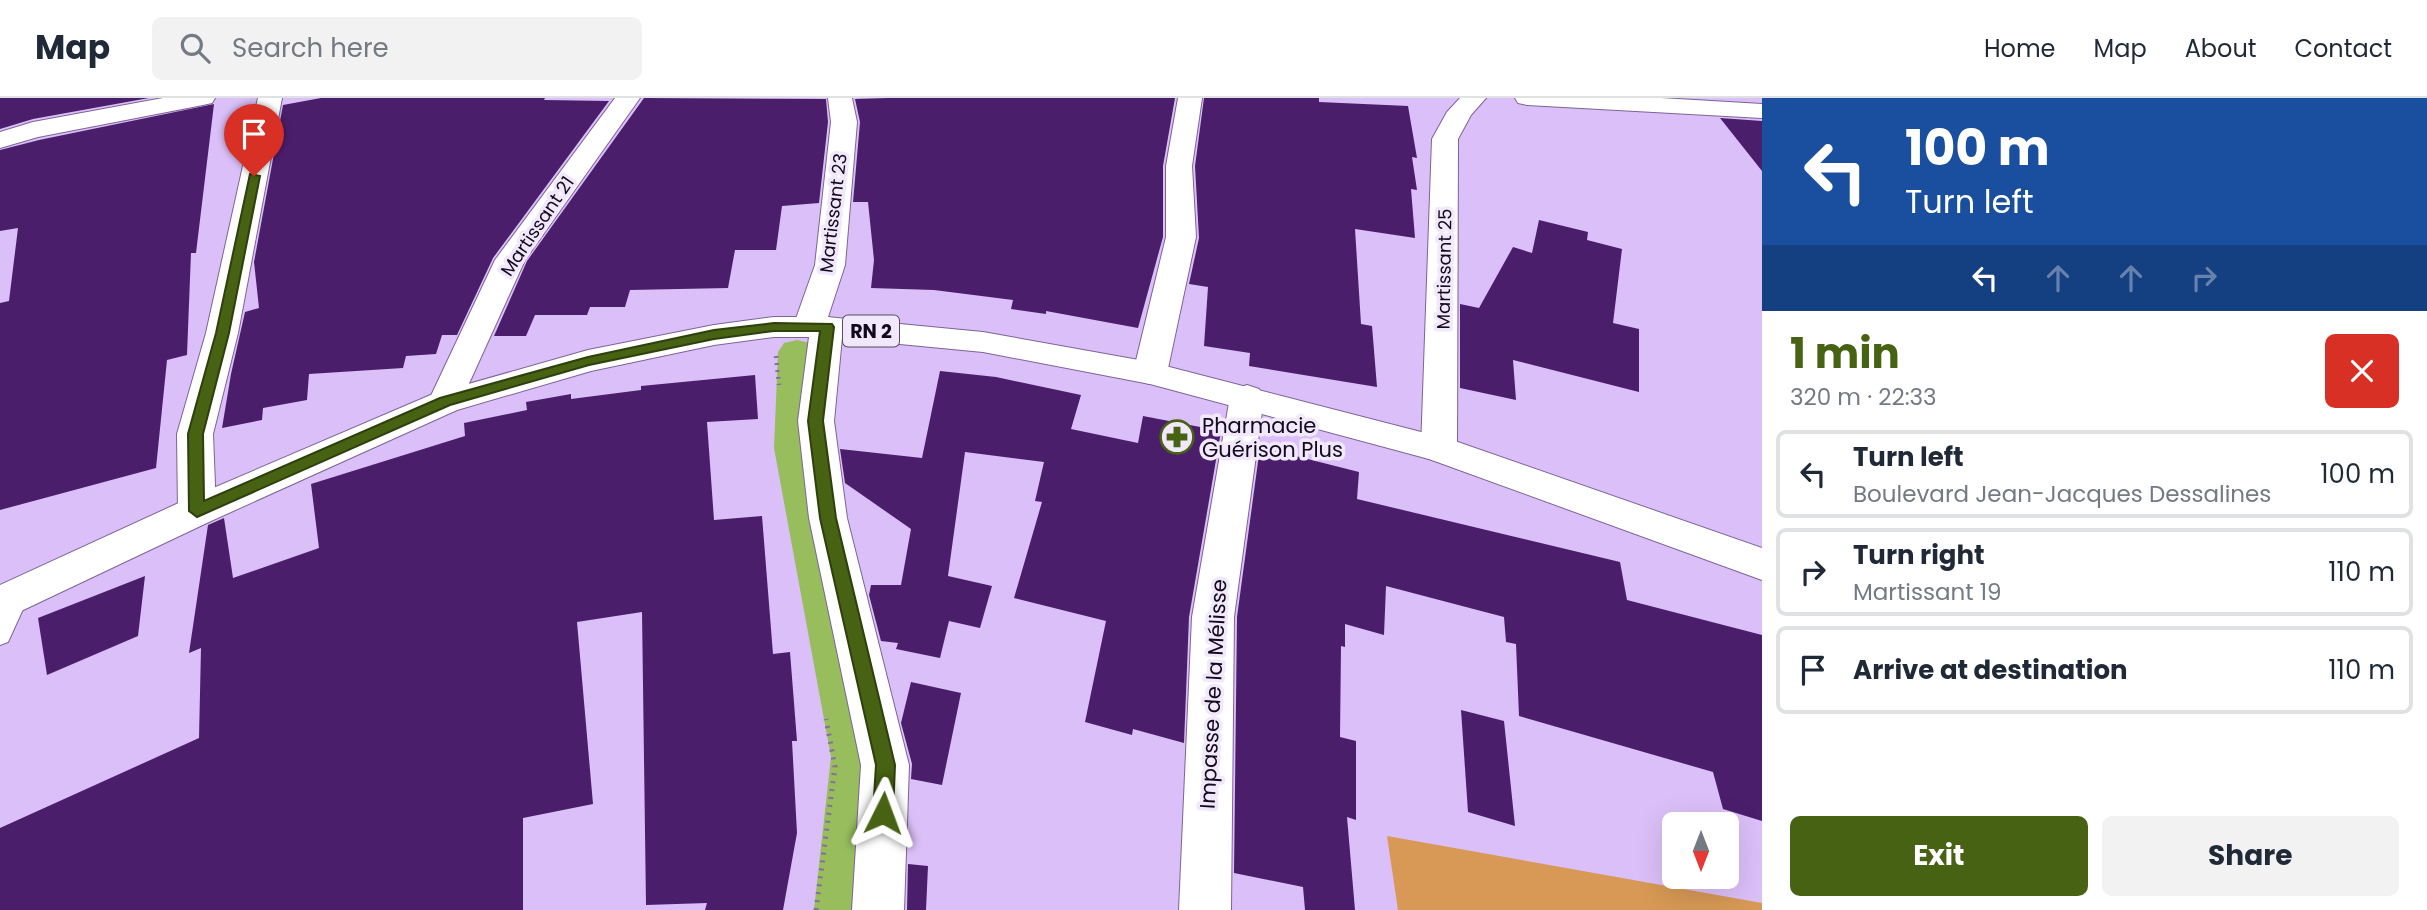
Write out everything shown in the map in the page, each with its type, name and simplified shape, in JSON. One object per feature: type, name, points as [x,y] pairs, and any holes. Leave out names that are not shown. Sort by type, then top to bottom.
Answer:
[{"type":"street","points":[[0,140],[36,119],[203,98]]},
{"type":"street","points":[[197,511],[195,434],[222,333],[270,98]]},
{"type":"street","name":"Martissant 21","points":[[445,402],[510,260],[628,98]]},
{"type":"street","name":"Martissant 23","points":[[840,98],[844,122],[830,265],[818,327],[816,421],[828,518],[885,765],[878,910]]},
{"type":"street","points":[[1150,373],[1181,237],[1179,166],[1190,98]]},
{"type":"street","name":"Martissant 25","points":[[1439,449],[1445,139],[1460,112],[1474,98]]},
{"type":"street","points":[[1527,98],[1762,111]]},
{"type":"street","name":"RN 2","points":[[9,600],[197,511],[445,402],[588,361],[714,335],[774,327],[818,327],[983,342],[1150,373],[1439,449],[1762,564]]},
{"type":"street","name":"Impasse de la Mélisse","points":[[1205,910],[1213,617],[1247,397]]},
{"type":"lane","points":[[0,635],[9,600]]},
{"type":"shaded area","points":[[1387,836],[1662,885],[1662,889],[1684,889],[1762,903],[1762,910],[1398,910]]},
{"type":"building","points":[[0,98],[149,98],[33,119],[0,129]]},
{"type":"building","points":[[321,98],[545,98],[544,100],[609,101],[493,258],[457,335],[442,335],[436,354],[406,356],[403,368],[309,374],[307,400],[263,408],[262,420],[222,428],[245,312],[259,308],[254,262],[283,105]]},
{"type":"building","points":[[644,98],[826,99],[828,122],[819,203],[782,206],[776,250],[735,250],[728,288],[630,290],[625,307],[590,307],[587,315],[535,315],[526,336],[494,336],[527,261]]},
{"type":"building","points":[[1175,98],[1163,166],[1163,237],[1138,328],[1046,311],[1046,314],[1011,309],[1013,300],[934,290],[871,288],[874,260],[868,202],[853,202],[860,122],[855,99]]},
{"type":"building","points":[[1204,98],[1319,98],[1319,102],[1408,106],[1417,158],[1412,157],[1417,190],[1411,189],[1415,238],[1355,229],[1361,324],[1372,326],[1377,387],[1249,366],[1250,353],[1204,346],[1208,287],[1189,284],[1199,238],[1195,166]]},
{"type":"building","points":[[214,104],[196,253],[191,253],[187,355],[167,360],[156,468],[0,510],[0,303],[9,301],[18,228],[0,231],[0,150]]},
{"type":"building","points":[[253,111],[243,155],[238,113]]},
{"type":"building","points":[[1720,118],[1762,121],[1762,171]]},
{"type":"building","points":[[1539,220],[1588,232],[1587,240],[1622,249],[1613,323],[1639,329],[1639,392],[1513,360],[1516,400],[1460,388],[1460,304],[1479,308],[1513,247],[1532,253]]},
{"type":"building","points":[[940,371],[996,377],[1081,395],[1071,429],[1138,443],[1143,416],[1221,431],[1189,617],[1184,743],[1133,729],[1132,735],[1085,722],[1106,621],[1014,598],[1042,502],[1035,501],[1044,462],[965,452],[948,576],[992,586],[980,628],[949,621],[940,658],[896,649],[898,643],[881,641],[869,595],[871,585],[901,585],[911,529],[845,483],[840,449],[922,458]]},
{"type":"building","points":[[755,375],[758,419],[707,422],[714,520],[762,516],[773,654],[790,652],[797,741],[792,741],[797,833],[783,910],[705,910],[707,903],[646,905],[642,612],[577,622],[593,804],[523,818],[523,910],[0,910],[0,828],[199,738],[201,648],[189,653],[208,525],[224,518],[233,578],[319,548],[311,484],[465,436],[464,423],[527,410],[526,402],[571,394],[571,399],[641,390],[641,386]]},
{"type":"building","points":[[1260,447],[1359,472],[1357,499],[1620,562],[1627,600],[1762,635],[1762,821],[1740,812],[1723,809],[1713,772],[1519,716],[1516,644],[1506,642],[1504,617],[1386,586],[1384,635],[1345,624],[1345,647],[1341,646],[1340,737],[1356,741],[1356,820],[1347,817],[1355,910],[1305,910],[1303,887],[1234,873],[1237,617]]},
{"type":"building","points":[[145,576],[138,636],[47,675],[38,618]]},
{"type":"building","points":[[911,682],[961,693],[942,785],[911,779],[912,764],[901,723]]},
{"type":"building","points":[[1461,710],[1504,721],[1515,826],[1468,812]]},
{"type":"building","points":[[908,864],[928,866],[926,910],[907,910]]},
{"type":"waterway","points":[[797,352],[795,448],[858,757],[844,910]]},
{"type":"place","name":"Pharmacie Guérison Plus","points":[[1177,437]]},
{"type":"route","points":[[254,176],[222,333],[195,434],[197,511],[445,402],[588,361],[714,335],[774,327],[827,327],[816,421],[828,518],[885,765],[883,813]]}]
